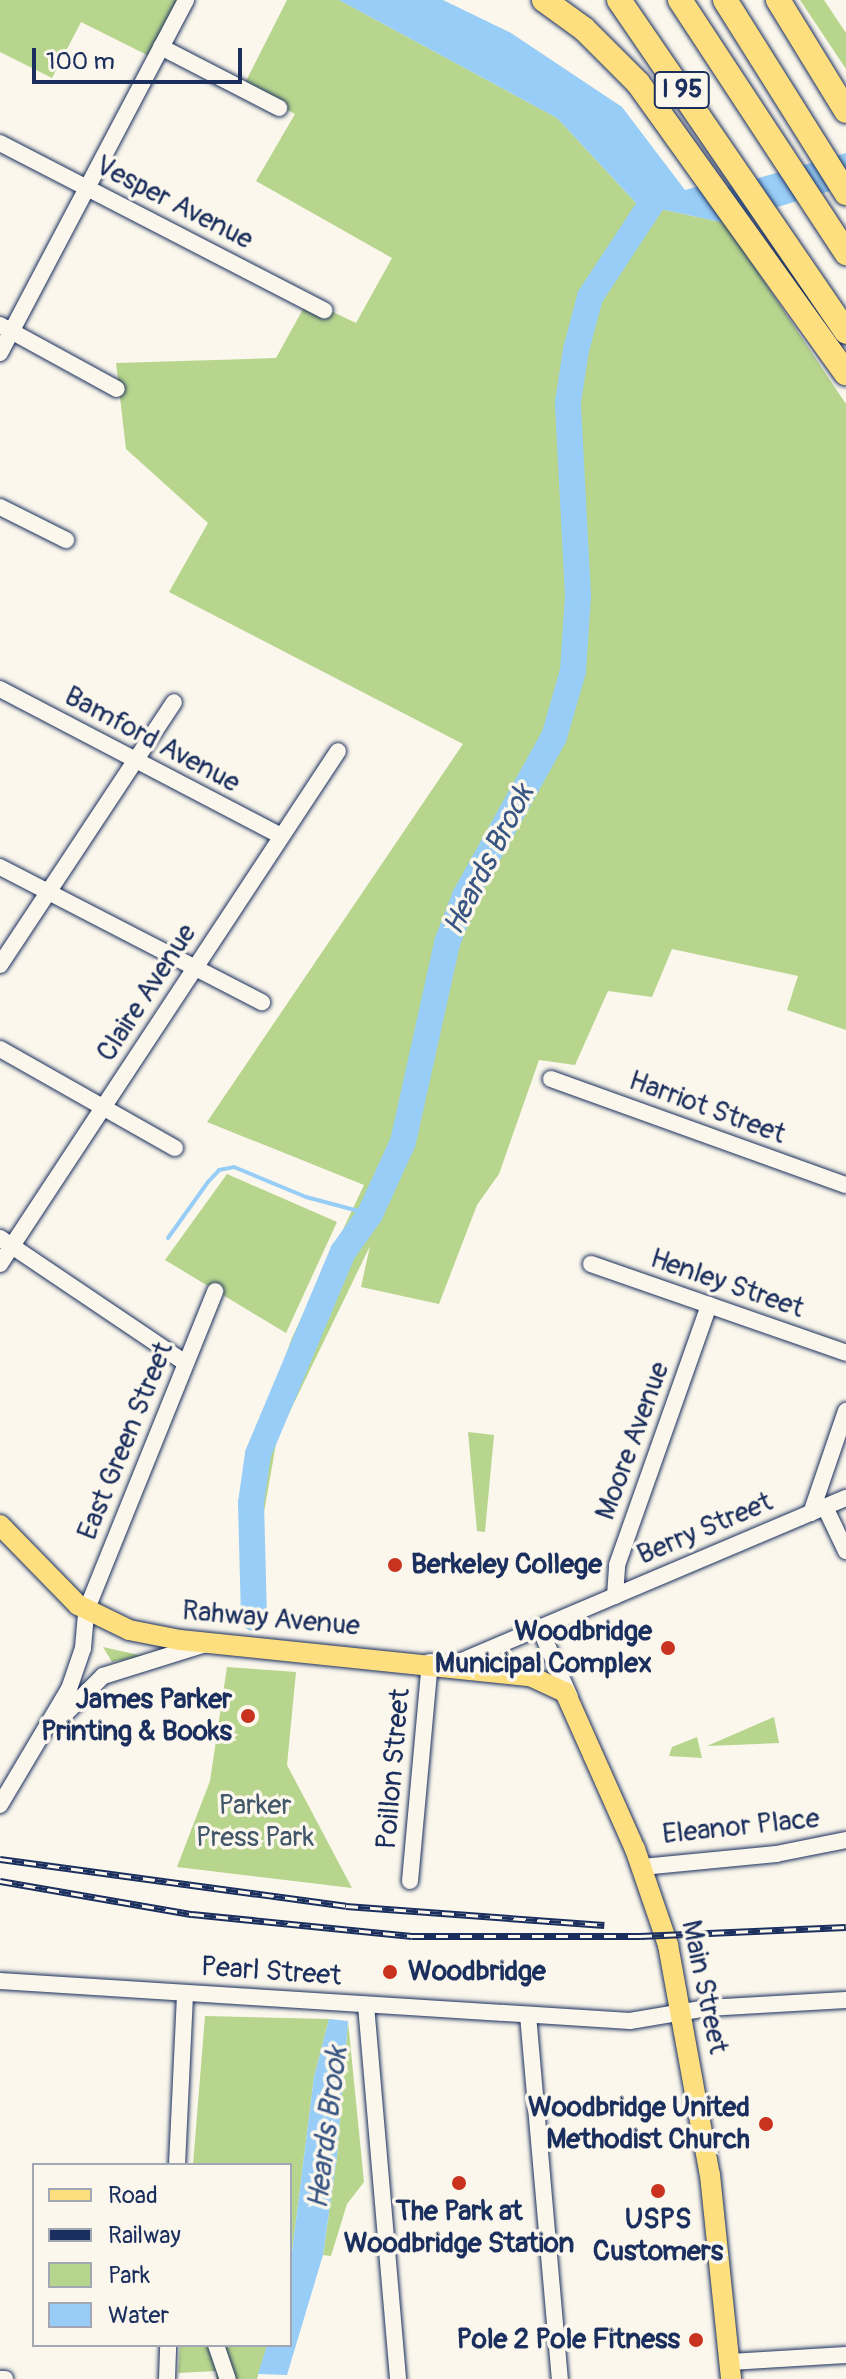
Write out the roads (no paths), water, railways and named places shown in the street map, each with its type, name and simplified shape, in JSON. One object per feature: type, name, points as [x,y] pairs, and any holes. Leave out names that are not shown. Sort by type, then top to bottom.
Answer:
[{"type":"highway","points":[[544,0],[621,65],[715,189],[846,373]]},
{"type":"highway","name":"I 95","points":[[619,0],[846,332]]},
{"type":"highway","points":[[680,0],[705,34],[808,201],[846,253]]},
{"type":"highway","points":[[725,0],[845,191]]},
{"type":"highway","points":[[778,0],[846,111]]},
{"type":"main road","name":"Rahway Avenue","points":[[0,1525],[86,1611],[141,1633],[430,1662],[538,1677],[570,1698]]},
{"type":"main road","name":"Main Street","points":[[570,1698],[642,1867],[668,1945],[713,2194],[730,2371]]},
{"type":"street","points":[[0,353],[6,328],[87,187],[186,0]]},
{"type":"street","points":[[161,47],[279,108]]},
{"type":"street","name":"Vesper Avenue","points":[[0,143],[324,310]]},
{"type":"street","points":[[6,328],[117,389]]},
{"type":"street","points":[[0,507],[66,540]]},
{"type":"street","name":"Bamford Avenue","points":[[0,689],[281,836]]},
{"type":"street","points":[[0,965],[174,702]]},
{"type":"street","name":"Claire Avenue","points":[[0,1264],[6,1242],[104,1106],[338,751]]},
{"type":"street","points":[[0,867],[262,1002]]},
{"type":"street","points":[[0,1049],[175,1148]]},
{"type":"street","name":"Harriot Street","points":[[551,1079],[846,1185]]},
{"type":"street","points":[[6,1242],[185,1363]]},
{"type":"street","name":"Henley Street","points":[[591,1264],[846,1353]]},
{"type":"street","name":"East Green Street","points":[[39,1745],[75,1675],[86,1611],[215,1291]]},
{"type":"street","name":"Moore Avenue","points":[[615,1596],[617,1565],[709,1305]]},
{"type":"street","points":[[846,1411],[818,1510],[846,1551]]},
{"type":"street","name":"Berry Street","points":[[452,1665],[846,1498]]},
{"type":"street","name":"Main Street","points":[[540,1629],[570,1698]]},
{"type":"street","points":[[0,1805],[39,1745],[103,1676],[213,1642]]},
{"type":"street","name":"Poillon Street","points":[[410,1881],[430,1662]]},
{"type":"street","name":"Eleanor Place","points":[[642,1867],[776,1854],[846,1840]]},
{"type":"street","name":"Pearl Street","points":[[0,1981],[638,2021],[682,2013],[846,2000]]},
{"type":"street","points":[[177,2163],[185,1993]]},
{"type":"street","points":[[366,2005],[398,2379]]},
{"type":"street","points":[[528,2015],[560,2379]]},
{"type":"street","points":[[167,2379],[168,2347]]},
{"type":"street","points":[[217,2347],[228,2379]]},
{"type":"street","points":[[730,2371],[846,2355]]},
{"type":"water","points":[[339,0],[443,0],[511,33],[622,107],[685,190],[707,184],[713,191],[846,153],[846,186],[725,223],[637,204],[557,118]]},
{"type":"water","points":[[329,2019],[348,2021],[337,2156],[323,2255],[287,2375],[258,2374],[266,2347],[292,2347],[292,2252],[314,2077]]},
{"type":"waterway","name":"Heards Brook","points":[[254,1618],[251,1503],[258,1454],[343,1252],[370,1214],[403,1142],[447,943],[465,896],[554,737],[573,671],[578,596],[568,402],[576,350],[590,297],[659,192]]},
{"type":"waterway","points":[[168,1238],[219,1170],[234,1167],[306,1197],[370,1214]]},
{"type":"railway","points":[[0,1859],[346,1906],[604,1925]]},
{"type":"railway","points":[[0,1881],[192,1914],[412,1936],[640,1936],[846,1927]]},
{"type":"place","name":"Berkeley College","points":[[395,1565]]},
{"type":"place","name":"Woodbridge Municipal Complex","points":[[668,1648]]},
{"type":"place","name":"James Parker Printing & Books","points":[[248,1716]]},
{"type":"place","name":"Woodbridge","points":[[390,1972]]},
{"type":"place","name":"Woodbridge United Methodist Church","points":[[766,2124]]},
{"type":"place","name":"The Park at Woodbridge Station","points":[[459,2183]]},
{"type":"place","name":"USPS Customers","points":[[658,2191]]},
{"type":"place","name":"Pole 2 Pole Fitness","points":[[696,2340]]},
{"type":"park label","name":"Parker Press Park","points":[[255,1822]]}]
